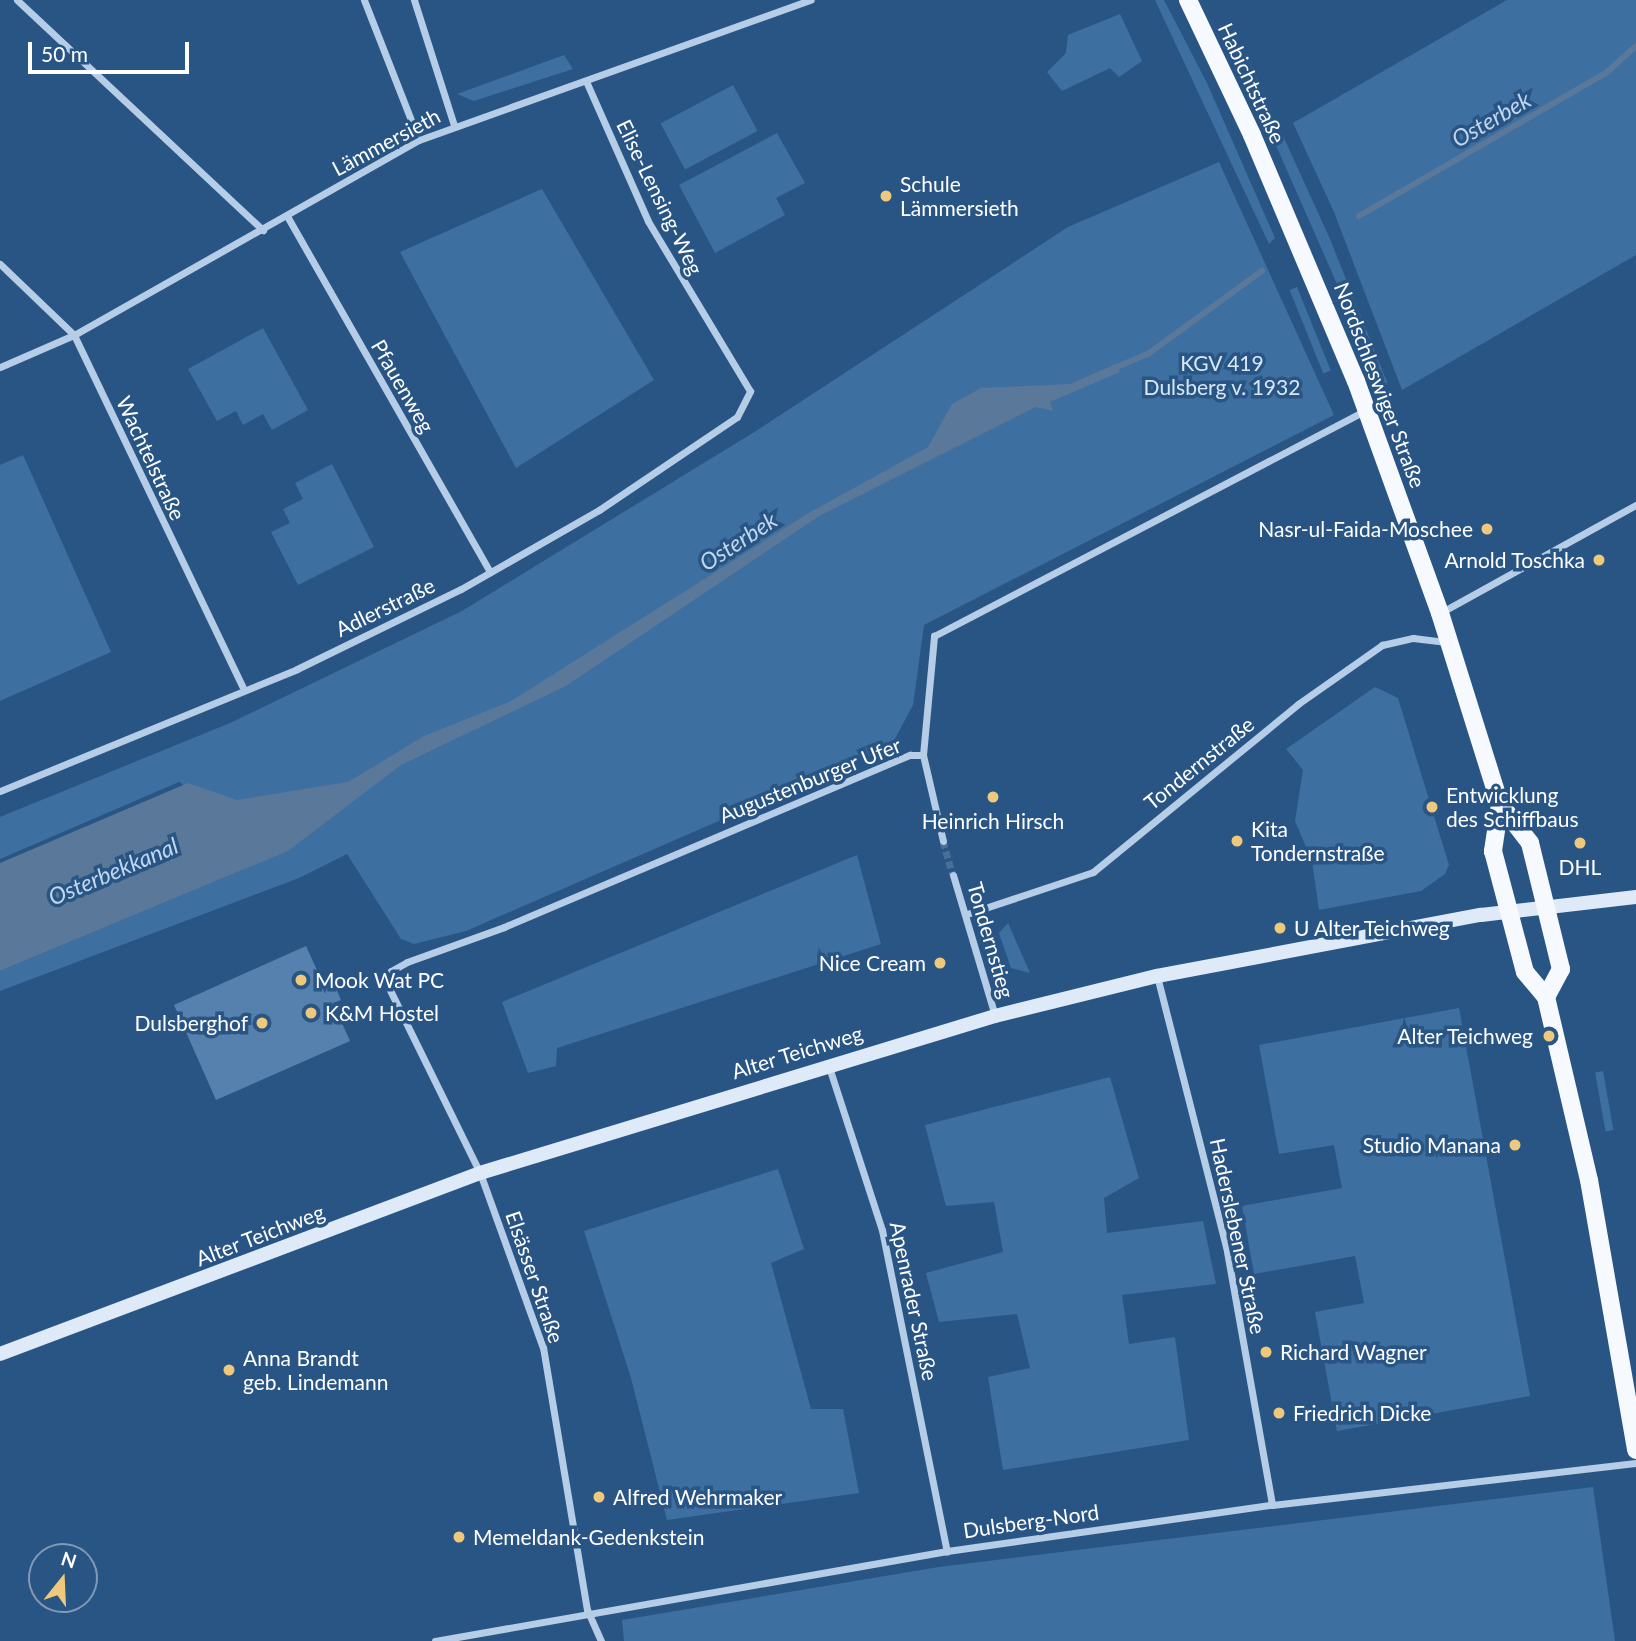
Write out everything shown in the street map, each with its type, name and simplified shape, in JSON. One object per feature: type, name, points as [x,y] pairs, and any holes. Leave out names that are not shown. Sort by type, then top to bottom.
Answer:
[{"type":"main road","name":"Habichtstraße","points":[[1188,0],[1274,185]]},
{"type":"main road","name":"Nordschleswiger Straße","points":[[1274,185],[1367,409],[1450,642],[1500,804],[1530,843],[1560,968],[1546,997]]},
{"type":"main road","name":"Nordschleswiger Straße","points":[[1500,804],[1493,851],[1525,972],[1546,997],[1588,1180],[1636,1450]]},
{"type":"street","points":[[17,0],[263,230]]},
{"type":"street","points":[[364,0],[419,140]]},
{"type":"street","points":[[414,0],[454,125]]},
{"type":"street","name":"Lämmersieth","points":[[0,367],[74,335],[419,140],[454,125],[811,0]]},
{"type":"street","name":"Elise-Lensing-Weg","points":[[586,81],[648,221],[689,296],[743,375],[750,396]]},
{"type":"street","name":"Pfauenweg","points":[[287,216],[490,572]]},
{"type":"street","name":"Wachtelstraße","points":[[0,264],[74,335],[243,687]]},
{"type":"street","name":"Adlerstraße","points":[[0,791],[243,687],[297,669],[490,572],[598,510],[725,425],[750,396]]},
{"type":"street","name":"Augustenburger Ufer","points":[[386,982],[391,971],[407,962],[504,927],[910,755],[923,755],[933,636],[1367,409]]},
{"type":"street","points":[[1440,613],[1636,505]]},
{"type":"street","name":"Tondernstraße","points":[[967,914],[1093,872],[1298,704],[1382,645],[1413,638],[1450,642]]},
{"type":"street","points":[[923,755],[943,841]]},
{"type":"street","name":"Tondernstieg","points":[[953,875],[967,914],[995,1016]]},
{"type":"street","name":"Alter Teichweg","points":[[0,1354],[480,1173],[828,1063],[995,1016],[1157,976],[1545,903],[1636,897]]},
{"type":"street","name":"Haderslebener Straße","points":[[1157,976],[1226,1246],[1272,1505]]},
{"type":"street","name":"Elsässer Straße","points":[[386,982],[480,1173],[543,1348],[587,1611],[601,1641]]},
{"type":"street","name":"Apenrader Straße","points":[[828,1063],[882,1230],[947,1550]]},
{"type":"street","name":"Dulsberg-Nord","points":[[435,1641],[587,1611],[947,1550],[1272,1505],[1636,1463]]},
{"type":"green space","points":[[1155,0],[1164,0],[1207,83],[1275,238],[1269,244]]},
{"type":"green space","points":[[1507,0],[1636,0],[1636,255],[1402,390],[1334,212],[1293,123]]},
{"type":"green space","points":[[1120,14],[1142,61],[1119,77],[1110,68],[1062,91],[1047,72],[1066,53],[1068,35]]},
{"type":"green space","points":[[564,55],[573,69],[474,101],[457,94]]},
{"type":"green space","points":[[1238,59],[1248,59],[1330,239],[1387,382],[1385,393]]},
{"type":"green space","points":[[733,85],[757,131],[685,169],[661,123]]},
{"type":"green space","points":[[777,133],[805,183],[776,198],[785,215],[715,253],[679,185]]},
{"type":"green space","name":"KGV 419 Dulsberg v. 1932","points":[[1219,162],[1334,415],[924,625],[913,705],[891,746],[466,931],[414,944],[401,939],[347,854],[299,878],[0,991],[0,971],[287,851],[179,782],[0,859],[0,817],[230,723],[462,611],[756,431],[1068,227]]},
{"type":"green space","points":[[542,189],[654,380],[516,468],[400,252]]},
{"type":"green space","points":[[1297,287],[1331,370],[1323,373],[1290,290]]},
{"type":"green space","points":[[263,328],[308,410],[272,430],[263,414],[243,425],[236,411],[217,421],[188,369]]},
{"type":"green space","points":[[23,455],[111,652],[0,701],[0,465]]},
{"type":"green space","points":[[332,464],[374,547],[298,585],[271,532],[290,523],[283,509],[303,499],[295,483]]},
{"type":"green space","points":[[1375,687],[1398,698],[1449,865],[1445,874],[1421,891],[1319,910],[1312,861],[1295,821],[1303,770],[1286,749]]},
{"type":"green space","points":[[857,855],[881,944],[557,1048],[556,1066],[528,1073],[502,1002]]},
{"type":"green space","points":[[1008,923],[1030,973],[1011,968],[999,933]]},
{"type":"green space","points":[[1459,1008],[1530,1396],[1337,1431],[1315,1312],[1364,1303],[1355,1256],[1254,1274],[1242,1206],[1342,1188],[1334,1145],[1279,1154],[1259,1045]]},
{"type":"green space","points":[[1603,1071],[1613,1130],[1606,1131],[1595,1072]]},
{"type":"green space","points":[[1110,1077],[1139,1178],[1104,1198],[1107,1233],[1203,1221],[1216,1284],[1122,1295],[1129,1344],[1175,1337],[1189,1440],[1003,1470],[988,1377],[1030,1368],[1017,1314],[939,1322],[926,1273],[1003,1252],[994,1202],[946,1206],[925,1125]]},
{"type":"green space","points":[[778,1169],[804,1249],[771,1263],[811,1409],[843,1409],[859,1493],[667,1520],[631,1378],[584,1231]]},
{"type":"green space","points":[[1593,1487],[1615,1641],[624,1641],[622,1620],[939,1567]]},
{"type":"water","name":"Osterbekkanal","points":[[1118,363],[1120,372],[1050,402],[1053,411],[1036,407],[819,516],[566,686],[401,765],[288,851],[0,971],[0,863],[188,783],[237,800],[348,782],[424,736],[511,701],[807,514],[928,447],[952,404],[981,388],[1070,384]]},
{"type":"building","name":"Dulsberghof","points":[[306,946],[322,981],[331,977],[341,1000],[333,1003],[350,1041],[216,1100],[174,1005]]},
{"type":"waterway","name":"Osterbek","points":[[1359,216],[1606,73],[1636,46]]},
{"type":"waterway","name":"Osterbek","points":[[1112,369],[1148,354],[1262,271]]},
{"type":"tunnel","points":[[943,841],[953,875]]},
{"type":"place","name":"Schule Lämmersieth","points":[[886,196]]},
{"type":"place","name":"Nasr-ul-Faida-Moschee","points":[[1487,529]]},
{"type":"place","name":"Arnold Toschka","points":[[1599,560]]},
{"type":"place","name":"Heinrich Hirsch","points":[[993,797]]},
{"type":"place","name":"Entwicklung des Schiffbaus","points":[[1432,807]]},
{"type":"place","name":"Kita Tondernstraße","points":[[1237,841]]},
{"type":"place","name":"DHL","points":[[1580,843]]},
{"type":"place","name":"U Alter Teichweg","points":[[1280,928]]},
{"type":"place","name":"Nice Cream","points":[[940,963]]},
{"type":"place","name":"Mook Wat PC","points":[[301,980]]},
{"type":"place","name":"K&M Hostel","points":[[311,1013]]},
{"type":"place","name":"Dulsberghof","points":[[262,1023]]},
{"type":"place","name":"Alter Teichweg","points":[[1549,1036]]},
{"type":"place","name":"Studio Manana","points":[[1515,1145]]},
{"type":"place","name":"Richard Wagner","points":[[1266,1352]]},
{"type":"place","name":"Anna Brandt geb. Lindemann","points":[[229,1370]]},
{"type":"place","name":"Friedrich Dicke","points":[[1279,1413]]},
{"type":"place","name":"Alfred Wehrmaker","points":[[599,1497]]},
{"type":"place","name":"Memeldank-Gedenkstein","points":[[459,1537]]}]
